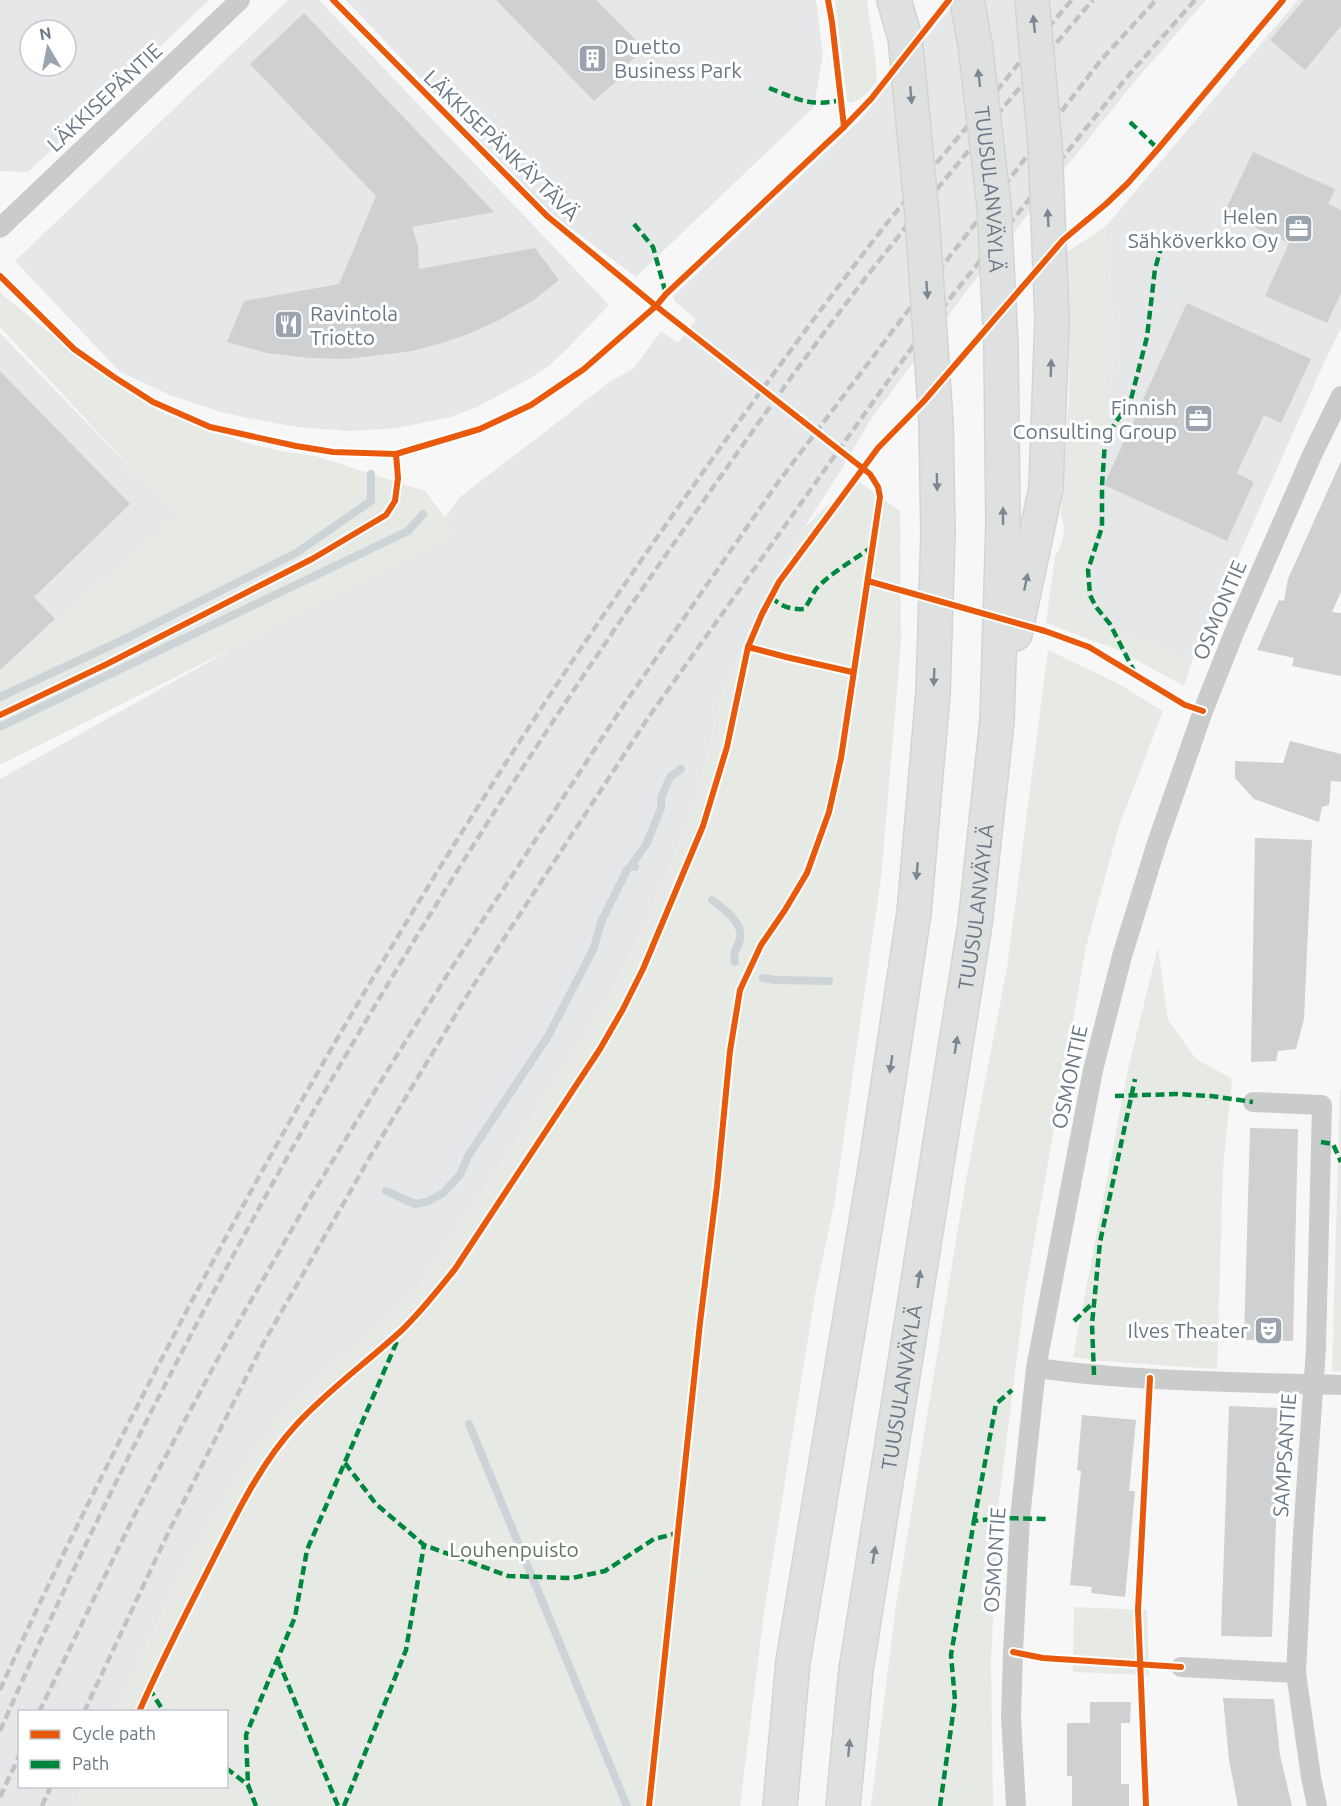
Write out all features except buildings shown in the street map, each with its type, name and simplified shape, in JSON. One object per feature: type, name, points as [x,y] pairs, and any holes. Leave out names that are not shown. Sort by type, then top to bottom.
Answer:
[{"type":"highway","points":[[894,0],[905,37]]},
{"type":"highway","points":[[780,1806],[793,1662],[877,1158],[914,913],[933,693],[938,533],[936,423],[922,215],[903,0]]},
{"type":"highway","name":"TUUSULANVÄYLÄ","points":[[843,1806],[856,1670],[975,924],[997,721],[1003,524],[1001,346],[994,206],[968,0]]},
{"type":"highway","points":[[975,44],[976,0]]},
{"type":"highway","points":[[997,721],[1046,488],[1052,319],[1045,144],[1032,0]]},
{"type":"street","name":"LÄKKISEPÄNTIE","points":[[0,228],[240,0]]},
{"type":"street","name":"OSMONTIE","points":[[1016,1806],[1011,1717],[1020,1518],[1036,1368],[1093,1070],[1122,956],[1157,843],[1203,711],[1312,455],[1341,396]]},
{"type":"street","name":"SAMPSANTIE","points":[[1253,1102],[1322,1105],[1316,1348],[1296,1673],[1317,1806]]},
{"type":"street","points":[[1036,1368],[1149,1378],[1341,1385]]},
{"type":"street","points":[[1180,1667],[1296,1673]]},
{"type":"shaded area","points":[[0,0],[209,0],[28,172],[0,171]]},
{"type":"shaded area","points":[[288,0],[319,0],[609,305],[550,365],[477,407],[451,417],[398,428],[348,431],[297,427],[247,418],[172,396],[120,372],[15,261]]},
{"type":"shaded area","points":[[346,0],[816,0],[823,54],[814,107],[636,277],[541,206]]},
{"type":"shaded area","points":[[957,0],[1206,0],[1135,81],[966,292],[869,422],[803,529],[752,627],[720,700],[697,800],[645,924],[600,1012],[446,1247],[417,1288],[279,1415],[188,1559],[115,1710],[18,1710],[18,1788],[82,1788],[75,1806],[0,1806],[0,779],[431,537],[460,497],[611,381],[634,368],[661,331],[678,343],[696,319],[674,301],[673,296],[860,120]]},
{"type":"shaded area","points":[[1298,0],[1341,0],[1341,328],[1192,661],[1083,617],[1116,343],[1105,227]]},
{"type":"shaded area","points":[[0,333],[175,514],[0,671]]},
{"type":"green space","points":[[835,0],[867,0],[875,54],[877,81],[862,98],[850,103],[847,100]]},
{"type":"green space","points":[[1105,227],[1116,343],[1083,617],[1192,661],[1184,686],[1118,650],[1046,623],[1055,556],[1064,530],[1061,514],[1069,396],[1067,252]]},
{"type":"green space","points":[[0,293],[100,373],[161,412],[243,442],[315,456],[425,491],[458,535],[0,765],[0,671],[174,514],[0,327]]},
{"type":"green space","name":"Louhenpuisto","points":[[855,479],[900,511],[901,642],[881,879],[834,1205],[815,1295],[765,1606],[740,1806],[75,1806],[82,1788],[228,1788],[228,1710],[115,1710],[188,1559],[250,1453],[279,1415],[417,1288],[600,1012],[645,924],[697,800],[720,701],[752,627],[803,529]]},
{"type":"green space","points":[[1048,650],[1117,683],[1163,711],[1119,826],[1086,947],[1025,1293],[998,1509],[991,1660],[993,1806],[871,1806],[896,1605],[967,1174],[1007,968]]},
{"type":"green space","points":[[1158,947],[1168,1020],[1196,1059],[1232,1079],[1223,1168],[1217,1369],[1073,1357],[1128,1069]]},
{"type":"green space","points":[[1341,1089],[1341,1372],[1332,1371]]},
{"type":"green space","points":[[1074,1607],[1147,1610],[1149,1675],[1073,1672]]},
{"type":"waterway","points":[[0,697],[129,637],[296,553],[371,501],[371,474]]},
{"type":"waterway","points":[[0,727],[408,531],[423,514]]},
{"type":"waterway","points":[[631,866],[647,843],[670,777],[681,769]]},
{"type":"waterway","points":[[386,1191],[415,1204],[427,1202],[443,1193],[460,1175],[468,1156],[547,1038],[594,948],[601,922],[627,870],[631,866],[635,867]]},
{"type":"waterway","points":[[712,900],[732,916],[739,927],[740,939],[735,953],[735,962]]},
{"type":"waterway","points":[[763,978],[829,981]]},
{"type":"waterway","points":[[469,1424],[627,1806]]},
{"type":"railway","points":[[0,1690],[104,1471],[193,1299],[300,1103],[473,814],[596,626],[697,480],[801,336],[873,241],[1072,0]]},
{"type":"railway","points":[[0,1731],[71,1575],[226,1269],[309,1118],[396,970],[487,824],[580,680],[808,355],[862,282],[1093,0]]},
{"type":"railway","points":[[40,1710],[135,1514],[222,1351],[307,1203],[449,972],[625,703],[779,481],[1101,60],[1156,0]]},
{"type":"railway","points":[[85,1710],[169,1531],[263,1344],[374,1150],[473,986],[648,718],[920,336],[1127,77],[1195,0]]},
{"type":"railway","points":[[0,1797],[18,1758]]},
{"type":"railway","points":[[42,1806],[50,1788]]},
{"type":"marked path","points":[[769,88],[812,102],[841,100]]},
{"type":"marked path","points":[[1130,122],[1158,149]]},
{"type":"marked path","points":[[634,224],[653,247],[666,294]]},
{"type":"marked path","points":[[1135,673],[1110,624],[1096,607],[1090,595],[1088,570],[1102,527],[1105,442],[1115,423],[1130,403],[1147,337],[1155,269],[1165,234]]},
{"type":"marked path","points":[[771,597],[786,607],[804,609],[822,583],[873,546]]},
{"type":"marked path","points":[[1094,1375],[1092,1324],[1100,1242],[1135,1079]]},
{"type":"marked path","points":[[1115,1096],[1176,1094],[1253,1102]]},
{"type":"marked path","points":[[1321,1142],[1333,1144],[1341,1162]]},
{"type":"marked path","points":[[1074,1321],[1094,1302]]},
{"type":"marked path","points":[[256,1806],[248,1785],[246,1735],[295,1617],[307,1550],[398,1339]]},
{"type":"marked path","points":[[974,1521],[996,1404],[1012,1390]]},
{"type":"marked path","points":[[345,1463],[376,1504],[424,1545],[508,1576],[572,1578],[605,1571],[654,1539],[678,1533]]},
{"type":"marked path","points":[[940,1806],[955,1700],[951,1655],[974,1521],[1000,1518],[1049,1519]]},
{"type":"marked path","points":[[344,1806],[406,1650],[424,1545]]},
{"type":"marked path","points":[[278,1660],[338,1806]]},
{"type":"marked path","points":[[149,1688],[163,1710]]},
{"type":"marked path","points":[[228,1770],[248,1785],[249,1789]]},
{"type":"cycle path","name":"LÄKKISEPÄNKÄYTÄVÄ","points":[[333,0],[547,216],[656,306],[870,474],[878,487],[880,497],[841,758],[829,812],[807,873],[761,945],[740,990],[730,1051],[649,1806]]},
{"type":"cycle path","points":[[828,0],[844,127]]},
{"type":"cycle path","points":[[0,276],[74,349],[153,402],[210,427],[296,446],[333,452],[396,454],[480,429],[531,405],[584,369],[656,306],[844,127],[871,99],[949,0]]},
{"type":"cycle path","points":[[140,1710],[232,1522],[272,1455],[308,1412],[408,1324],[455,1269],[600,1049],[623,1009],[643,969],[703,826],[727,747],[748,647],[779,582],[878,448],[924,401],[1063,240],[1128,183],[1283,0]]},
{"type":"cycle path","points":[[0,715],[107,664],[312,559],[386,515],[395,501],[398,478],[396,454]]},
{"type":"cycle path","points":[[868,581],[1045,631],[1089,647],[1185,705],[1203,711]]},
{"type":"cycle path","points":[[748,647],[852,672]]},
{"type":"cycle path","points":[[1146,1806],[1138,1610],[1150,1378]]},
{"type":"cycle path","points":[[1013,1652],[1043,1658],[1181,1667]]},
{"type":"place","name":"Duetto Business Park","points":[[593,58]]},
{"type":"place","name":"Helen Sähköverkko Oy","points":[[1299,228]]},
{"type":"place","name":"Ravintola Triotto","points":[[289,325]]},
{"type":"place","name":"Finnish Consulting Group","points":[[1198,419]]},
{"type":"place","name":"Ilves Theater","points":[[1269,1330]]}]
